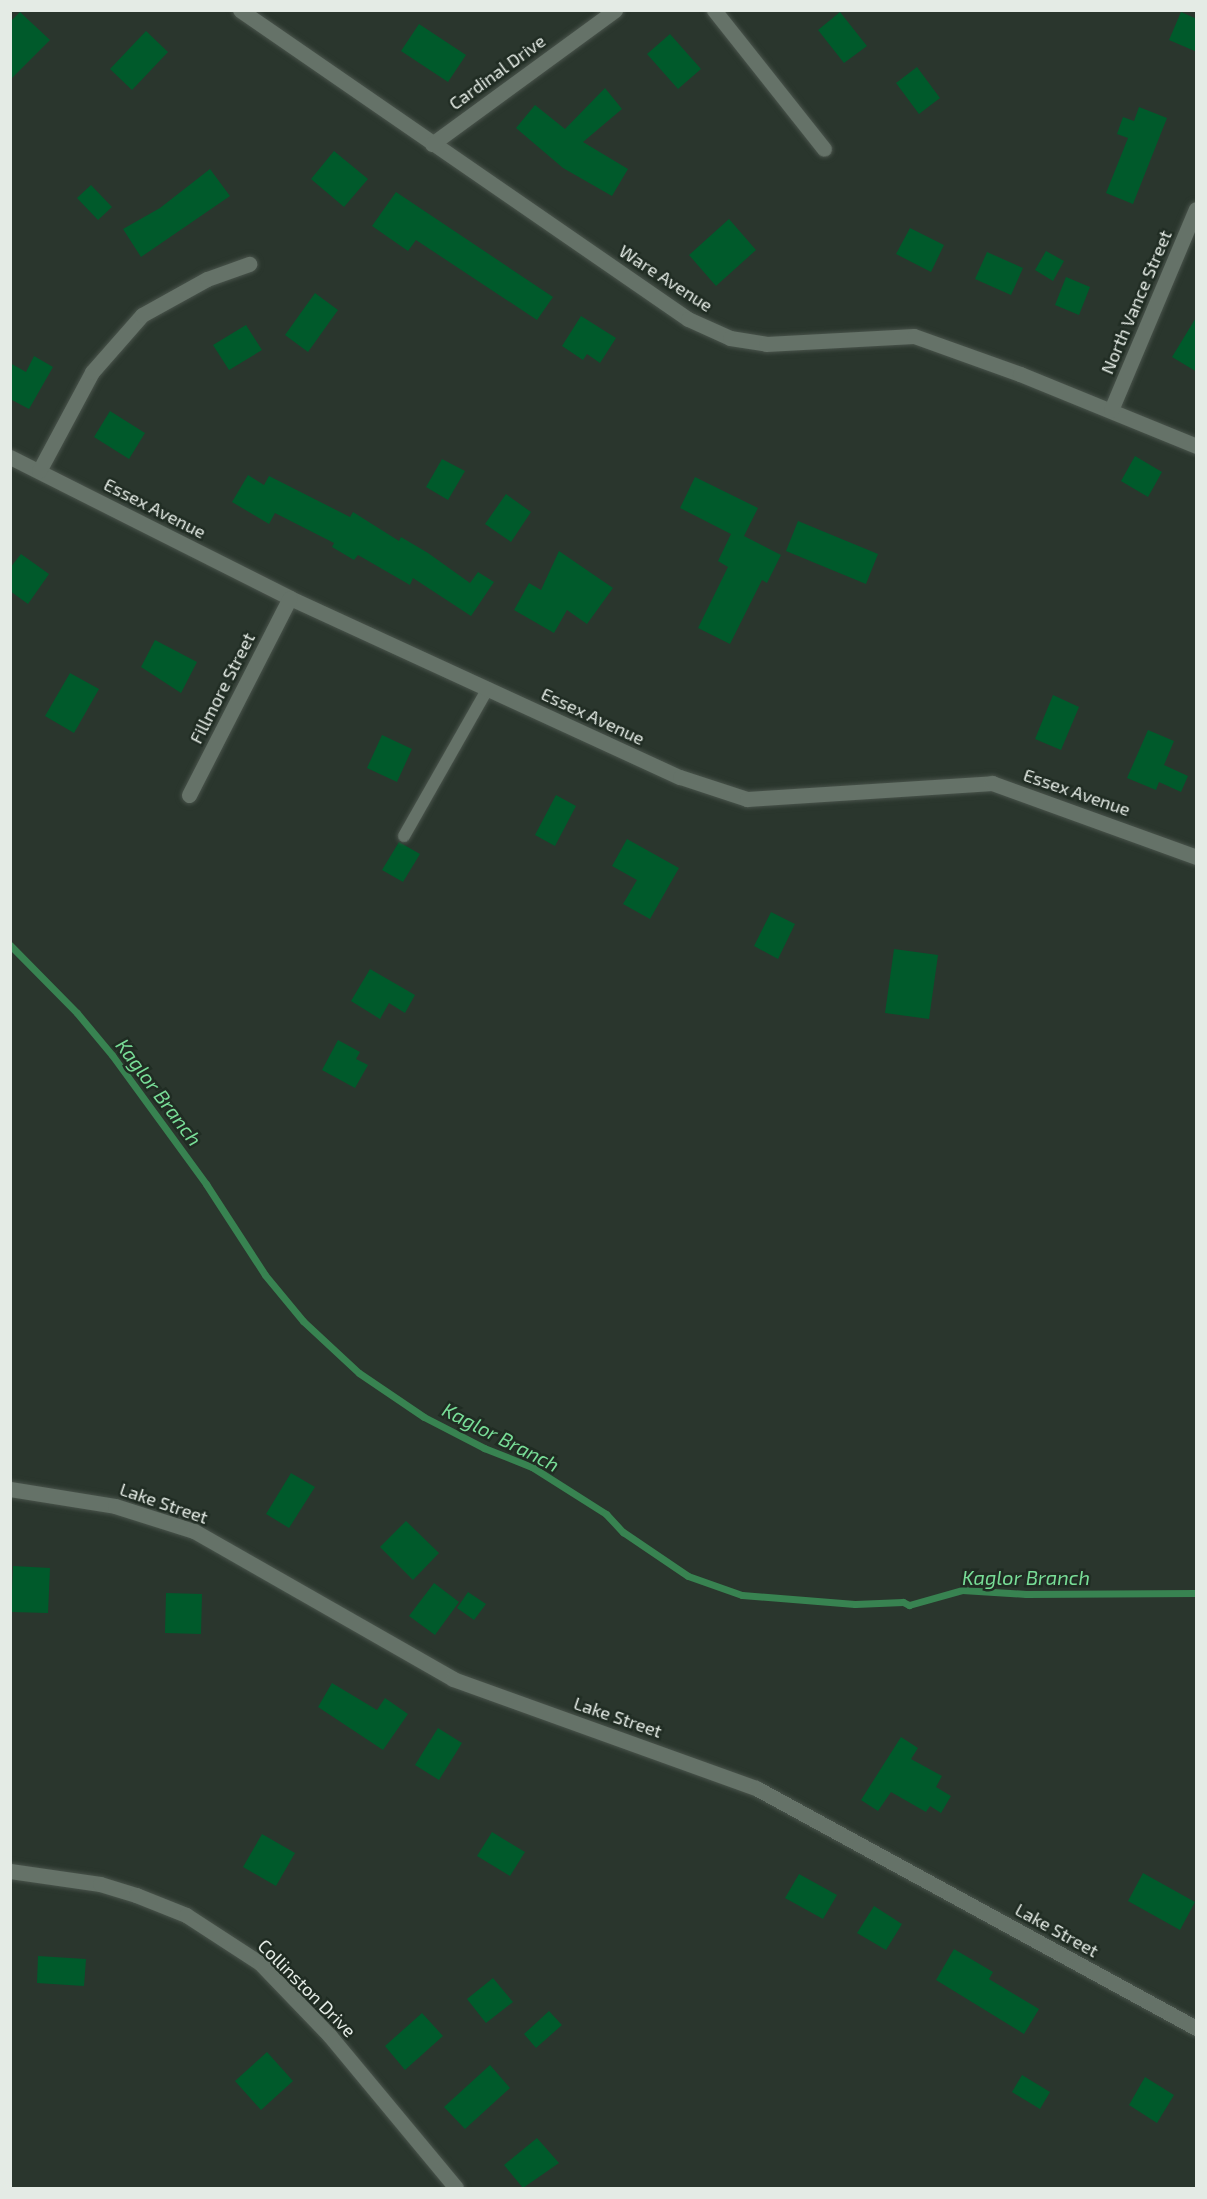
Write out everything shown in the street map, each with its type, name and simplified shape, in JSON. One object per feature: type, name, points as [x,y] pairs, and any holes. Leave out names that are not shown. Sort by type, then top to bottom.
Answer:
[{"type":"street","name":"Ware Avenue","points":[[240,10],[688,320],[730,338],[766,344],[914,336],[1197,446]]},
{"type":"street","name":"Cardinal Drive","points":[[432,144],[615,10]]},
{"type":"street","points":[[714,10],[824,149]]},
{"type":"street","name":"North Vance Street","points":[[1111,411],[1197,209]]},
{"type":"street","points":[[39,471],[92,372],[142,315],[207,279],[249,264]]},
{"type":"street","name":"Essex Avenue","points":[[10,457],[290,598],[680,777],[747,799],[992,783],[1197,856]]},
{"type":"street","name":"Fillmore Street","points":[[189,795],[290,598]]},
{"type":"street","name":"Lake Street","points":[[10,1489],[115,1506],[194,1531],[453,1679],[756,1788],[1197,2028]]},
{"type":"street","name":"Collinston Drive","points":[[10,1871],[100,1884],[136,1895],[186,1915],[260,1963],[330,2036],[456,2188]]},
{"type":"lane","points":[[404,836],[488,688]]},
{"type":"building","points":[[20,12],[50,40],[10,80],[10,22]]},
{"type":"building","points":[[840,12],[867,46],[844,63],[818,30]]},
{"type":"building","points":[[1181,12],[1197,19],[1197,52],[1169,40]]},
{"type":"building","points":[[419,24],[466,55],[448,82],[401,51]]},
{"type":"building","points":[[146,31],[168,52],[132,90],[110,69]]},
{"type":"building","points":[[670,34],[701,69],[678,89],[647,54]]},
{"type":"building","points":[[917,67],[940,98],[919,114],[896,83]]},
{"type":"building","points":[[605,88],[622,109],[583,142],[628,169],[612,196],[563,168],[516,128],[535,105],[565,129]]},
{"type":"building","points":[[1139,107],[1167,118],[1133,204],[1106,193],[1128,138],[1117,134],[1123,117],[1134,121]]},
{"type":"building","points":[[334,151],[368,179],[344,207],[311,179]]},
{"type":"building","points":[[210,169],[230,196],[141,257],[123,229],[160,208]]},
{"type":"building","points":[[91,185],[112,207],[98,220],[77,198]]},
{"type":"building","points":[[396,192],[553,297],[537,320],[416,240],[408,251],[372,226]]},
{"type":"building","points":[[729,219],[756,250],[716,286],[689,255]]},
{"type":"building","points":[[910,228],[944,245],[931,272],[896,254]]},
{"type":"building","points":[[1046,251],[1064,261],[1053,281],[1035,270]]},
{"type":"building","points":[[987,252],[1023,268],[1011,295],[975,279]]},
{"type":"building","points":[[1066,277],[1090,287],[1079,315],[1055,305]]},
{"type":"building","points":[[315,293],[338,310],[308,352],[285,335]]},
{"type":"building","points":[[581,316],[616,338],[600,363],[587,354],[583,360],[562,346]]},
{"type":"building","points":[[1197,316],[1197,372],[1172,357]]},
{"type":"building","points":[[246,325],[262,350],[229,370],[213,345]]},
{"type":"building","points":[[34,356],[53,367],[29,409],[10,399],[10,363],[26,372]]},
{"type":"building","points":[[110,411],[145,433],[129,459],[94,437]]},
{"type":"building","points":[[1135,456],[1162,472],[1148,497],[1121,481]]},
{"type":"building","points":[[442,459],[465,471],[448,500],[426,487]]},
{"type":"building","points":[[248,475],[264,485],[269,476],[350,517],[353,512],[399,541],[401,537],[428,553],[470,583],[478,572],[494,582],[471,616],[413,578],[410,585],[358,555],[354,560],[332,547],[334,543],[275,513],[269,524],[232,502]]},
{"type":"building","points":[[695,477],[758,508],[744,536],[781,555],[767,583],[762,580],[730,644],[698,628],[728,567],[718,561],[731,534],[680,508]]},
{"type":"building","points":[[506,494],[531,512],[511,542],[485,524]]},
{"type":"building","points":[[798,521],[878,554],[866,584],[786,551]]},
{"type":"building","points":[[559,551],[613,588],[587,624],[567,610],[554,633],[514,610],[529,583],[541,590]]},
{"type":"building","points":[[21,554],[49,574],[28,604],[10,591],[10,568]]},
{"type":"building","points":[[155,640],[197,662],[181,693],[141,667]]},
{"type":"building","points":[[70,673],[99,689],[74,733],[45,716]]},
{"type":"building","points":[[1053,695],[1079,707],[1061,750],[1035,739]]},
{"type":"building","points":[[1148,730],[1174,741],[1164,765],[1188,776],[1181,792],[1159,782],[1156,790],[1127,778]]},
{"type":"building","points":[[382,735],[412,749],[397,782],[367,768]]},
{"type":"building","points":[[556,795],[576,806],[555,846],[535,835]]},
{"type":"building","points":[[627,839],[679,868],[650,919],[623,904],[637,880],[612,866]]},
{"type":"building","points":[[399,842],[420,854],[403,882],[382,870]]},
{"type":"building","points":[[771,912],[795,924],[778,959],[754,946]]},
{"type":"building","points":[[894,949],[938,955],[929,1019],[885,1013]]},
{"type":"building","points":[[370,969],[415,995],[405,1013],[389,1003],[380,1019],[351,1001]]},
{"type":"building","points":[[338,1040],[360,1052],[356,1059],[368,1065],[355,1088],[322,1070]]},
{"type":"building","points":[[291,1473],[315,1487],[289,1528],[266,1514]]},
{"type":"building","points":[[406,1521],[439,1553],[413,1580],[380,1547]]},
{"type":"building","points":[[13,1566],[50,1568],[48,1613],[11,1612]]},
{"type":"building","points":[[434,1583],[459,1602],[435,1635],[409,1616]]},
{"type":"building","points":[[468,1592],[486,1604],[474,1620],[457,1608]]},
{"type":"building","points":[[166,1593],[202,1594],[201,1634],[165,1633]]},
{"type":"building","points":[[332,1683],[377,1710],[385,1698],[408,1714],[383,1750],[318,1707]]},
{"type":"building","points":[[438,1728],[462,1743],[439,1780],[415,1765]]},
{"type":"building","points":[[901,1737],[918,1748],[911,1759],[942,1776],[936,1787],[951,1796],[941,1813],[930,1806],[926,1812],[891,1792],[878,1811],[861,1800]]},
{"type":"building","points":[[492,1832],[525,1852],[510,1876],[477,1856]]},
{"type":"building","points":[[262,1834],[295,1853],[276,1886],[243,1867]]},
{"type":"building","points":[[1143,1873],[1195,1902],[1180,1930],[1128,1901]]},
{"type":"building","points":[[799,1874],[837,1895],[823,1919],[785,1898]]},
{"type":"building","points":[[874,1906],[902,1924],[886,1950],[857,1933]]},
{"type":"building","points":[[954,1949],[993,1972],[989,1979],[1039,2009],[1024,2034],[936,1980]]},
{"type":"building","points":[[38,1956],[86,1959],[84,1986],[37,1983]]},
{"type":"building","points":[[493,1978],[513,2002],[486,2023],[467,1999]]},
{"type":"building","points":[[549,2011],[562,2025],[536,2048],[524,2034]]},
{"type":"building","points":[[422,2013],[443,2036],[405,2070],[385,2046]]},
{"type":"building","points":[[267,2052],[293,2081],[261,2110],[235,2081]]},
{"type":"building","points":[[490,2065],[510,2088],[465,2129],[444,2107]]},
{"type":"building","points":[[1022,2075],[1050,2092],[1040,2109],[1012,2092]]},
{"type":"building","points":[[1145,2077],[1174,2095],[1157,2123],[1129,2105]]},
{"type":"building","points":[[537,2138],[559,2163],[523,2188],[504,2165]]},
{"type":"waterway","name":"Kaglor Branch","points":[[10,945],[77,1013],[112,1055],[206,1184],[265,1275],[303,1321],[359,1373],[424,1417],[484,1448],[532,1467],[606,1514],[623,1532],[688,1576],[742,1595],[855,1604],[903,1602],[909,1605],[962,1590],[1026,1594],[1196,1593]]}]
